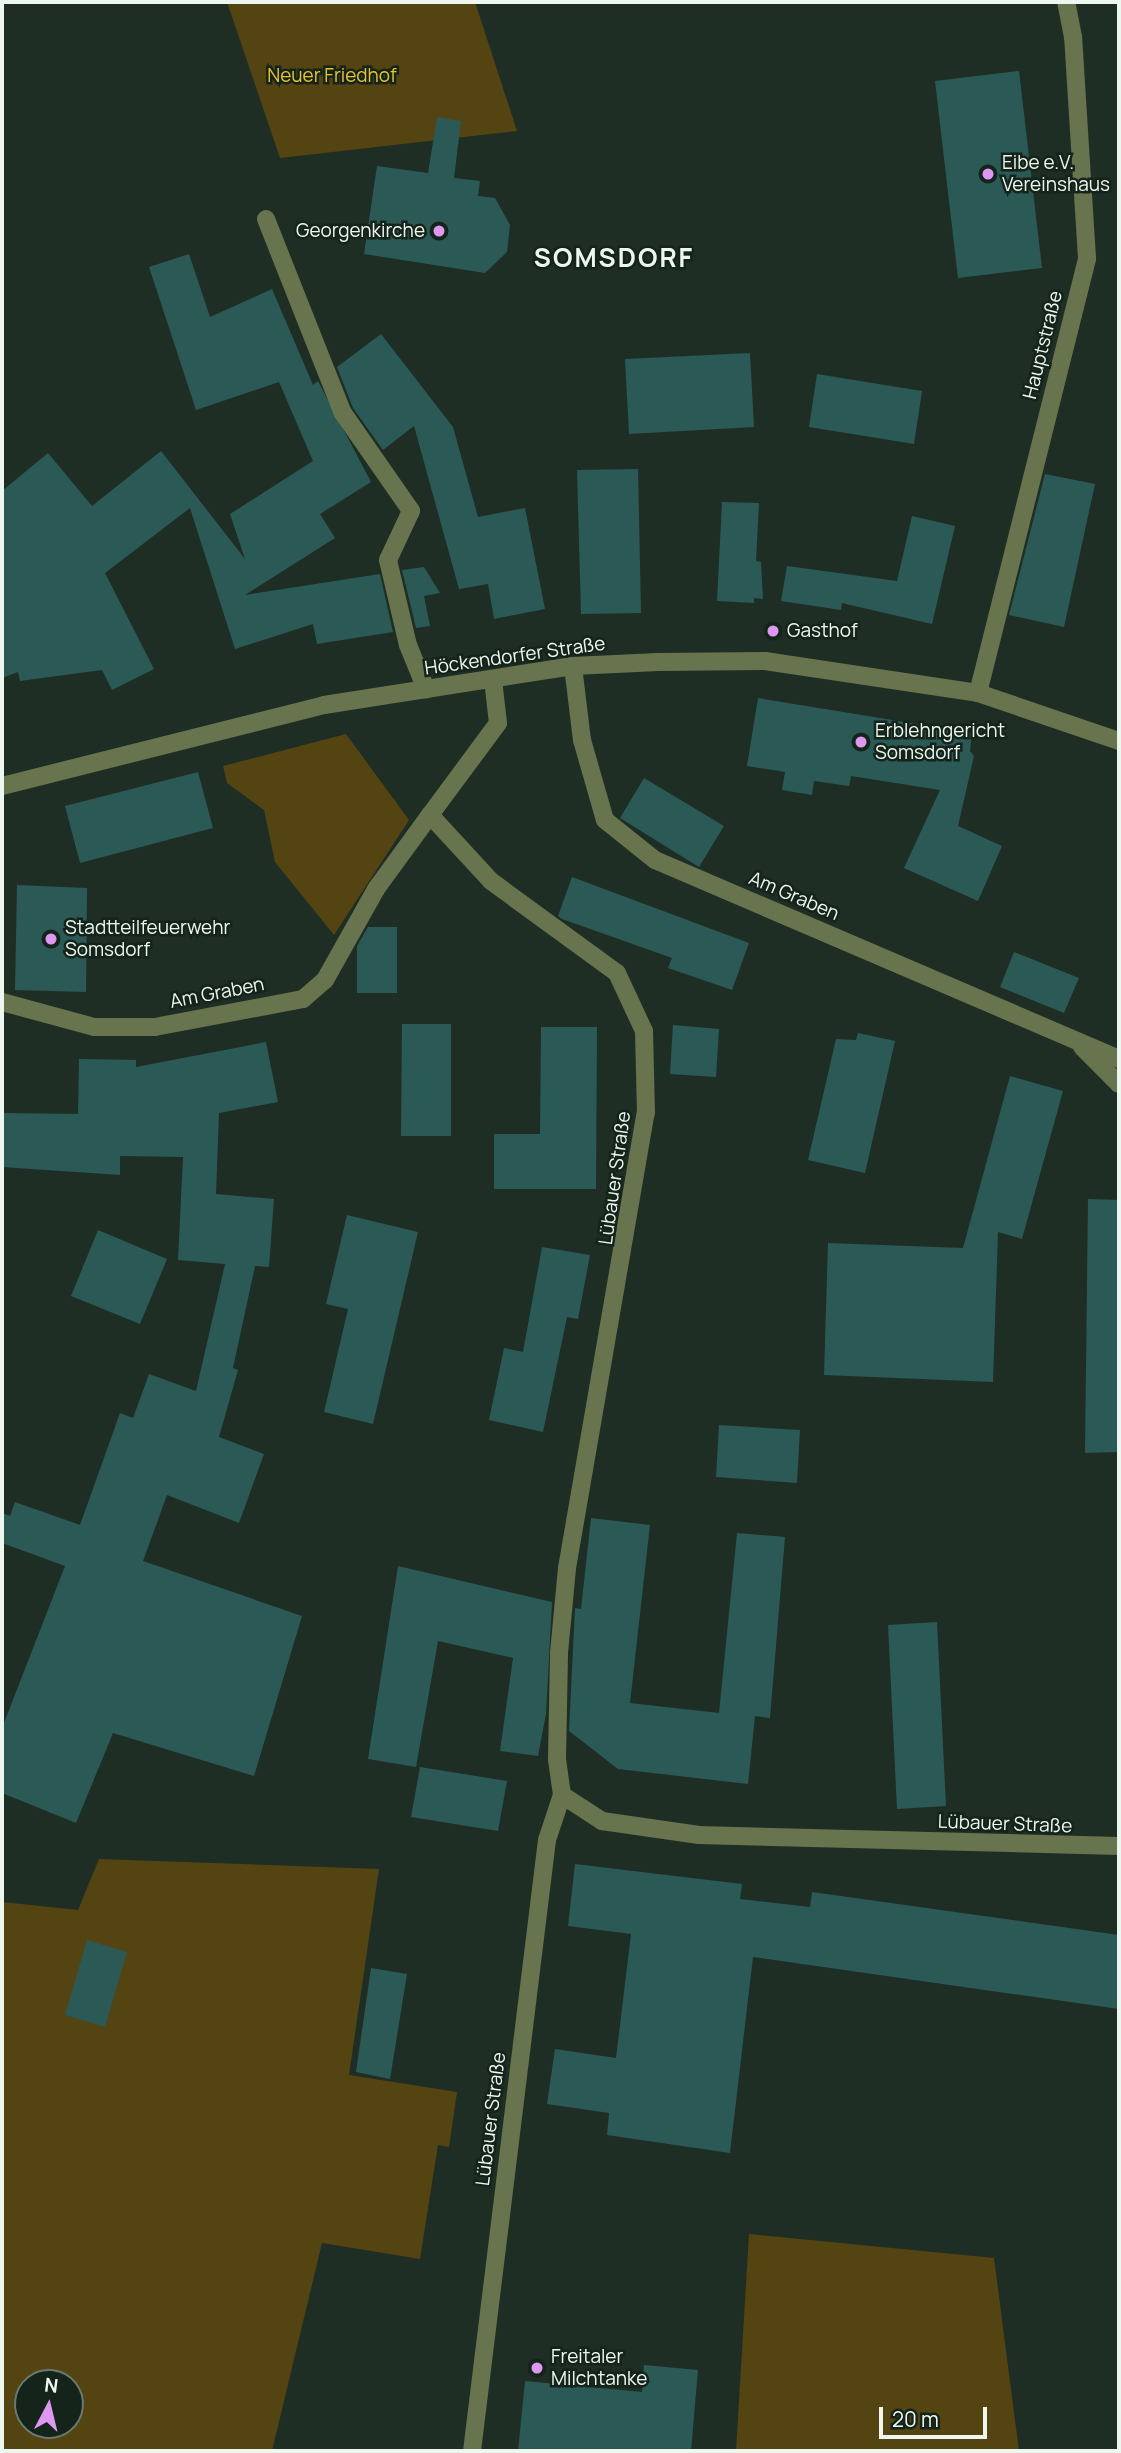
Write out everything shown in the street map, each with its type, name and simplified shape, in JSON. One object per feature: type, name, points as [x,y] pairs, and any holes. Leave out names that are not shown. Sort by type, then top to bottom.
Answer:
[{"type":"street","name":"Hauptstraße","points":[[978,692],[1087,258],[1066,2]]},
{"type":"street","points":[[267,219],[343,413],[411,511],[388,560],[408,645],[426,689]]},
{"type":"street","name":"Höckendorfer Straße","points":[[2,786],[216,728],[426,689],[573,666],[765,661],[978,692],[1119,741]]},
{"type":"street","name":"Am Graben","points":[[573,666],[582,740],[605,820],[655,860],[1119,1059]]},
{"type":"street","points":[[430,816],[498,723],[493,680]]},
{"type":"street","name":"Am Graben","points":[[2,1002],[94,1027],[155,1027],[303,999],[326,980],[376,889],[430,816]]},
{"type":"street","name":"Lübauer Straße","points":[[430,816],[491,881],[617,973],[644,1031],[646,1113],[567,1568],[558,1666],[557,1759],[562,1795],[547,1840],[472,2451]]},
{"type":"street","points":[[1072,1038],[1119,1084]]},
{"type":"street","name":"Lübauer Straße","points":[[562,1795],[602,1821],[699,1835],[1119,1846]]},
{"type":"green space","name":"Neuer Friedhof","points":[[227,2],[475,2],[517,131],[280,158]]},
{"type":"green space","points":[[346,734],[409,820],[334,935],[275,862],[264,810],[227,783],[223,766]]},
{"type":"green space","points":[[99,1859],[379,1869],[349,2075],[457,2092],[449,2147],[438,2145],[420,2259],[322,2243],[272,2451],[2,2451],[2,1902],[78,1910]]},
{"type":"green space","points":[[749,2234],[994,2258],[1019,2451],[736,2451]]},
{"type":"building","points":[[1019,71],[1042,268],[958,278],[935,81]]},
{"type":"building","name":"Georgenkirche","points":[[437,117],[461,121],[454,178],[480,181],[478,196],[495,198],[510,225],[507,252],[485,273],[364,254],[377,166],[428,173]]},
{"type":"building","points":[[189,254],[210,317],[272,289],[313,385],[318,381],[371,482],[320,514],[335,538],[245,595],[380,574],[393,632],[317,644],[313,624],[235,649],[190,508],[105,573],[154,669],[112,690],[102,670],[20,681],[18,672],[2,678],[2,491],[48,453],[92,506],[161,451],[245,559],[230,514],[313,461],[279,382],[196,410],[149,267]]},
{"type":"building","points":[[381,334],[453,427],[478,517],[525,508],[545,609],[494,619],[488,584],[459,589],[414,426],[383,450],[353,408],[337,367]]},
{"type":"building","points":[[750,353],[754,427],[629,434],[625,359]]},
{"type":"building","points":[[817,374],[922,391],[914,444],[809,427]]},
{"type":"building","points":[[638,469],[641,613],[581,614],[577,470]]},
{"type":"building","points":[[1045,474],[1095,484],[1064,627],[1009,615]]},
{"type":"building","points":[[722,502],[759,503],[756,561],[761,562],[763,599],[754,598],[754,603],[717,601]]},
{"type":"building","points":[[912,516],[955,526],[932,624],[842,603],[841,610],[781,601],[787,566],[897,581]]},
{"type":"building","points":[[424,567],[440,593],[424,596],[430,626],[416,628],[402,570]]},
{"type":"building","name":"Erblehngericht Somsdorf","points":[[758,698],[972,733],[970,751],[974,756],[958,826],[1002,846],[978,901],[904,868],[940,790],[851,776],[849,786],[814,781],[812,795],[782,790],[785,772],[747,766]]},
{"type":"building","points":[[198,772],[213,828],[80,863],[65,806]]},
{"type":"building","points":[[644,778],[724,826],[699,867],[620,818]]},
{"type":"building","points":[[572,877],[749,943],[732,990],[668,968],[672,958],[562,919],[558,916]]},
{"type":"building","name":"Stadtteilfeuerwehr Somsdorf","points":[[17,885],[87,888],[86,992],[15,990]]},
{"type":"building","points":[[368,927],[397,927],[397,993],[357,993],[357,946]]},
{"type":"building","points":[[1014,952],[1079,978],[1064,1013],[1000,987]]},
{"type":"building","points":[[402,1024],[451,1024],[451,1136],[401,1136]]},
{"type":"building","points":[[673,1025],[719,1029],[716,1077],[670,1074]]},
{"type":"building","points":[[541,1027],[597,1027],[596,1189],[494,1189],[494,1134],[540,1134]]},
{"type":"building","points":[[858,1033],[895,1041],[865,1173],[808,1160],[836,1039],[856,1040]]},
{"type":"building","points":[[266,1042],[278,1102],[219,1113],[216,1194],[274,1199],[269,1267],[255,1266],[233,1368],[238,1370],[219,1437],[264,1454],[239,1523],[167,1495],[143,1561],[302,1616],[254,1776],[113,1733],[76,1823],[2,1793],[2,1728],[65,1566],[2,1543],[2,1513],[10,1516],[15,1502],[80,1525],[120,1413],[133,1418],[149,1374],[196,1391],[225,1264],[178,1260],[183,1157],[120,1156],[120,1175],[2,1167],[2,1113],[78,1114],[79,1059],[136,1060],[136,1067]]},
{"type":"building","points":[[1010,1076],[1063,1091],[1022,1239],[998,1232],[993,1382],[824,1375],[828,1243],[963,1248]]},
{"type":"building","points":[[1088,1199],[1119,1200],[1119,1452],[1085,1453]]},
{"type":"building","points":[[347,1215],[418,1232],[373,1424],[324,1412],[348,1309],[326,1304]]},
{"type":"building","points":[[98,1230],[167,1259],[140,1324],[71,1296]]},
{"type":"building","points":[[542,1247],[590,1255],[578,1319],[567,1317],[543,1432],[489,1420],[504,1348],[523,1352]]},
{"type":"building","points":[[719,1425],[800,1430],[797,1483],[716,1477]]},
{"type":"building","points":[[591,1518],[650,1525],[630,1703],[719,1713],[737,1533],[785,1537],[770,1718],[755,1716],[748,1784],[618,1769],[569,1731],[575,1608],[581,1609]]},
{"type":"building","points":[[398,1566],[552,1602],[546,1714],[538,1756],[500,1751],[513,1658],[438,1641],[416,1767],[368,1759]]},
{"type":"building","points":[[937,1622],[946,1806],[897,1809],[888,1625]]},
{"type":"building","points":[[420,1767],[507,1781],[498,1831],[411,1817]]},
{"type":"building","points":[[575,1864],[742,1884],[740,1899],[810,1907],[812,1892],[1119,1935],[1119,2009],[753,1957],[730,2153],[607,2135],[609,2113],[547,2104],[555,2049],[616,2058],[631,1934],[568,1926]]},
{"type":"building","points":[[87,1940],[127,1952],[105,2027],[65,2015]]},
{"type":"building","points":[[371,1968],[407,1974],[390,2079],[356,2072]]},
{"type":"building","points":[[644,2365],[698,2370],[691,2451],[518,2451],[525,2381],[642,2392]]},
{"type":"place","name":"Eibe e.V. Vereinshaus","points":[[988,174]]},
{"type":"place","name":"Georgenkirche","points":[[439,231]]},
{"type":"place","name":"Gasthof","points":[[773,631]]},
{"type":"place","name":"Erblehngericht Somsdorf","points":[[861,742]]},
{"type":"place","name":"Stadtteilfeuerwehr Somsdorf","points":[[51,939]]},
{"type":"place","name":"Freitaler Milchtanke","points":[[537,2368]]},
{"type":"district","name":"SOMSDORF","points":[[614,258]]}]
